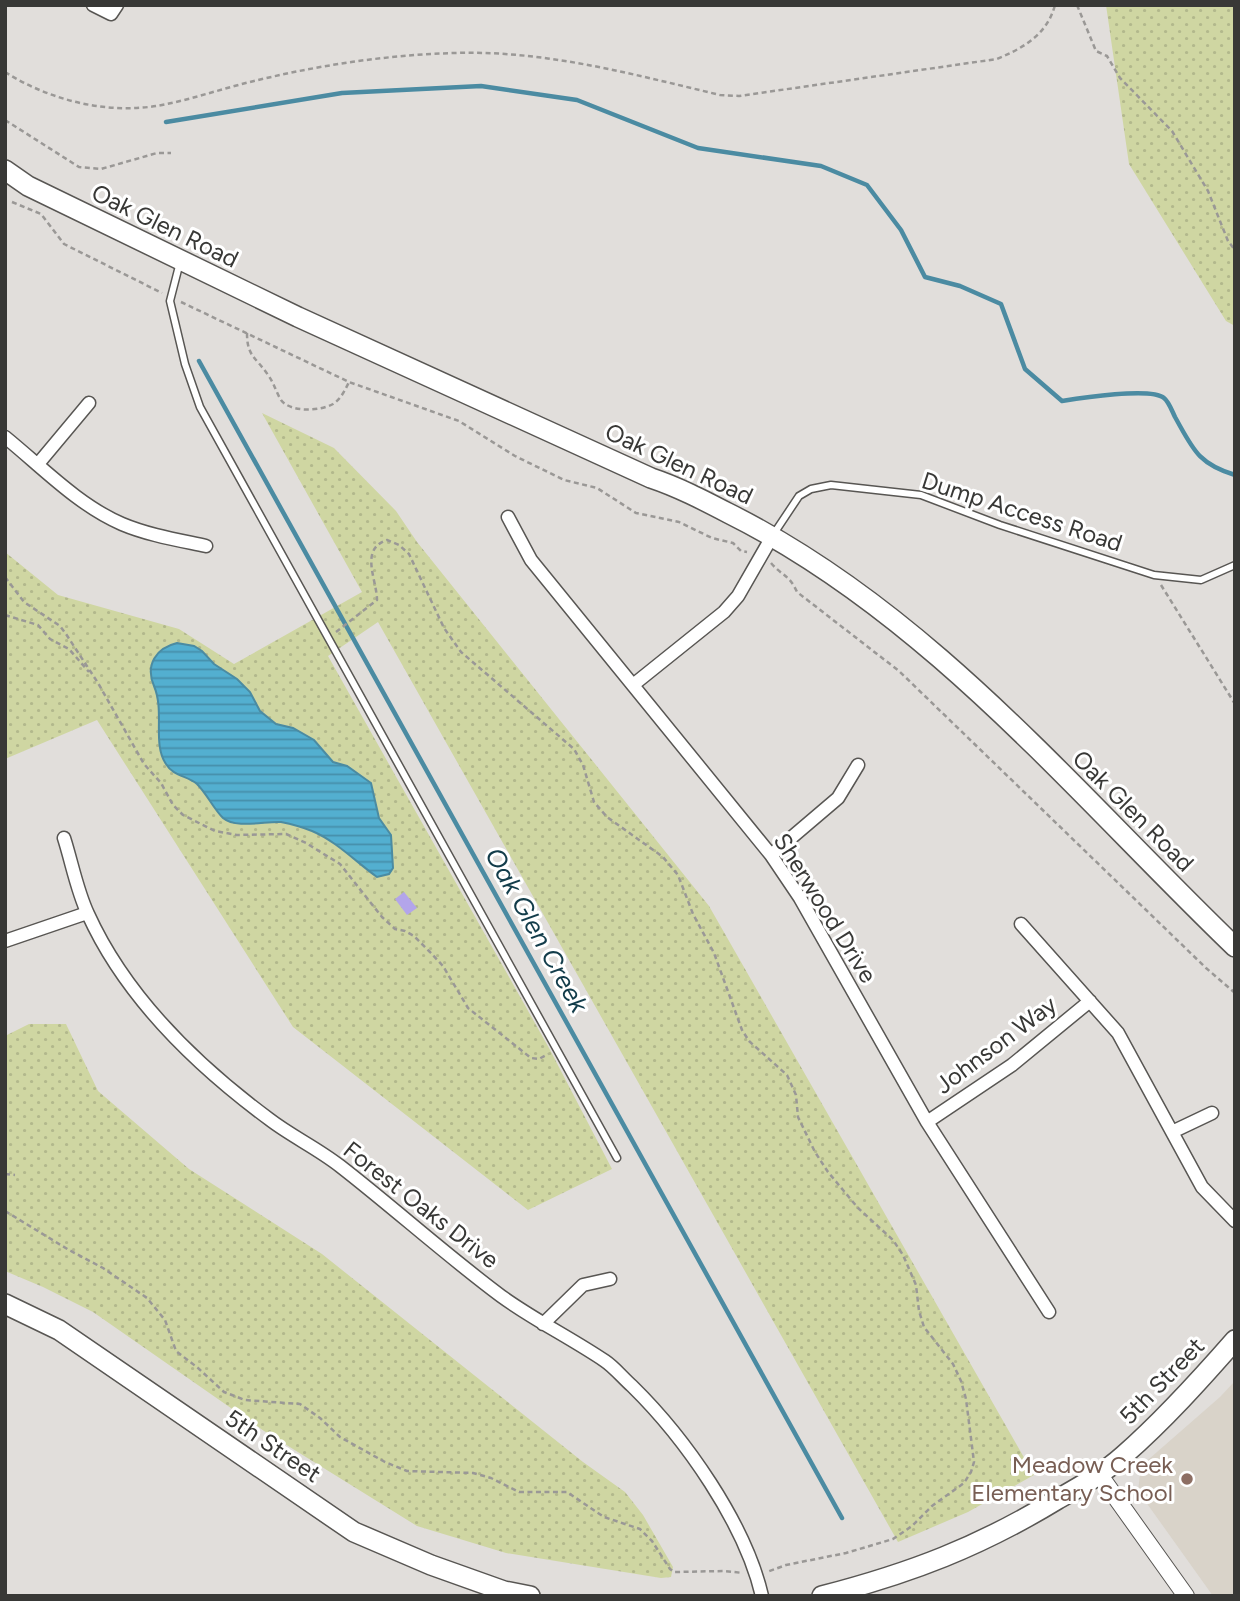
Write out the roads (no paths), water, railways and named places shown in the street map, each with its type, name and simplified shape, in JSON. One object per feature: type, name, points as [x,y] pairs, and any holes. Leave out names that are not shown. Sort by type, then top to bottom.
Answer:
[{"type":"main road","name":"Oak Glen Road","points":[[6,172],[28,186],[349,340],[651,478],[674,485],[773,535],[853,588],[934,652],[1033,745],[1235,947]]},
{"type":"main road","name":"5th Street","points":[[5,1304],[59,1330],[354,1532],[431,1565],[503,1591],[530,1596]]},
{"type":"main road","name":"5th Street","points":[[822,1596],[898,1574],[963,1550],[1018,1523],[1099,1474],[1124,1455],[1195,1387],[1235,1340]]},
{"type":"street","points":[[93,5],[111,14],[117,5]]},
{"type":"street","points":[[38,464],[89,403]]},
{"type":"street","points":[[5,437],[79,498],[123,525],[206,546]]},
{"type":"street","name":"Sherwood Drive","points":[[508,517],[531,560],[771,855],[800,898],[927,1122],[1049,1312]]},
{"type":"street","points":[[634,685],[724,612],[738,596],[773,535]]},
{"type":"street","points":[[771,855],[838,798],[858,765]]},
{"type":"street","name":"Forest Oaks Drive","points":[[64,838],[87,913],[125,980],[167,1029],[214,1077],[270,1121],[337,1164],[500,1295],[607,1362],[644,1398],[691,1453],[739,1534],[756,1573],[762,1596]]},
{"type":"street","points":[[5,941],[87,913]]},
{"type":"street","points":[[1021,923],[1118,1033],[1202,1187],[1235,1221]]},
{"type":"street","name":"Johnson Way","points":[[927,1122],[1012,1065],[1090,1000]]},
{"type":"street","points":[[1172,1132],[1212,1113]]},
{"type":"street","points":[[543,1324],[583,1284],[610,1279]]},
{"type":"street","points":[[1099,1474],[1186,1596]]},
{"type":"lane","points":[[180,260],[171,298],[185,364],[200,407],[617,1158]]},
{"type":"lane","name":"Dump Access Road","points":[[773,535],[799,496],[811,489],[831,485],[921,495],[1000,525],[1154,575],[1201,580],[1235,565]]},
{"type":"water","points":[[177,643],[194,646],[202,651],[214,664],[237,679],[250,692],[260,711],[276,724],[293,728],[314,740],[333,762],[347,766],[371,783],[379,818],[391,835],[393,868],[389,874],[377,877],[329,840],[304,828],[281,822],[243,824],[229,821],[219,814],[197,784],[169,768],[160,747],[159,706],[151,671],[158,653]]},
{"type":"waterway","points":[[166,122],[342,93],[481,86],[577,100],[698,148],[821,166],[867,185],[901,230],[925,277],[960,286],[1001,304],[1025,369],[1062,401],[1131,393],[1157,395],[1169,404],[1198,454],[1213,466],[1235,475]]},
{"type":"waterway","name":"Oak Glen Creek","points":[[199,361],[842,1518]]},
{"type":"place","name":"Meadow Creek Elementary School","points":[[1187,1479]]}]
